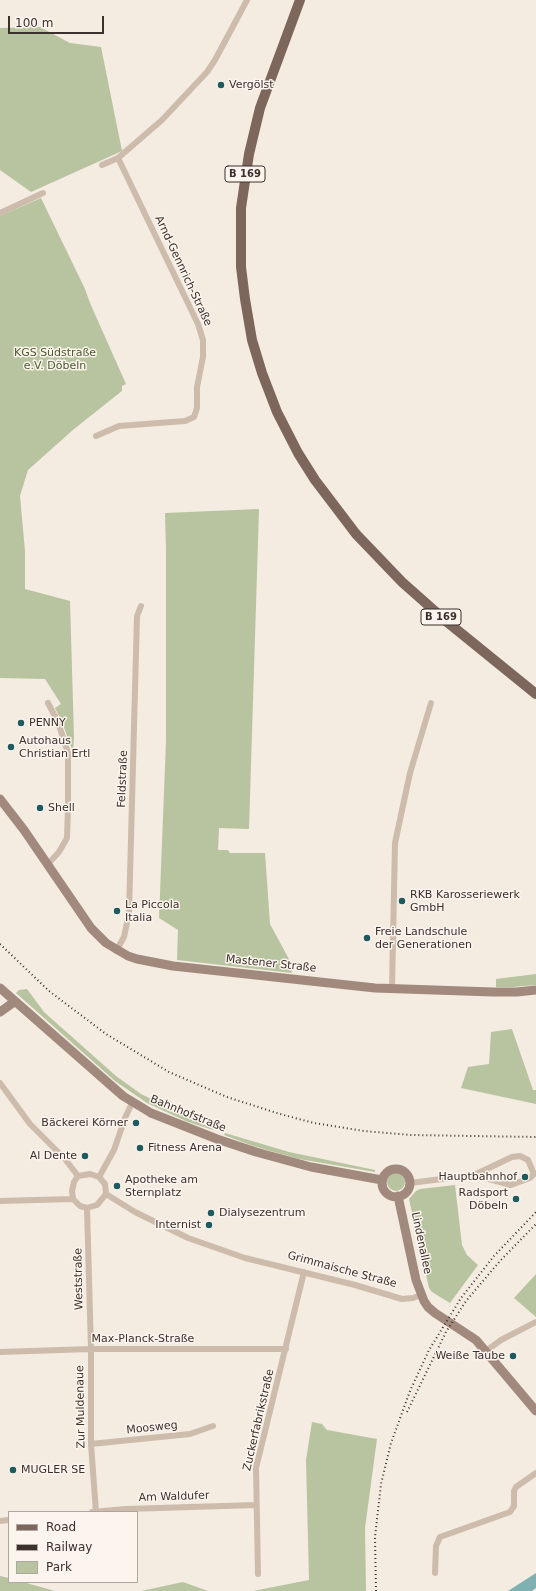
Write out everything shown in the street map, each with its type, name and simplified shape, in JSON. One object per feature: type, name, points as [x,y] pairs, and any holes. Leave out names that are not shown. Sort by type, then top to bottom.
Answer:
[{"type":"main road","name":"B 169","points":[[300,0],[260,108],[248,154],[241,208],[241,267],[245,299],[251,333],[262,373],[277,412],[298,453],[315,480],[356,534],[424,602],[535,694]]},
{"type":"main road","name":"Mastener Straße","points":[[0,799],[48,864],[91,928],[116,951],[137,959],[173,966],[392,988],[507,992],[536,990]]},
{"type":"main road","name":"Bahnhofstraße","points":[[0,988],[14,1002],[132,1102],[167,1120],[224,1142],[256,1152],[311,1166],[382,1180]]},
{"type":"main road","points":[[0,1012],[14,1002]]},
{"type":"main road","points":[[397,1169],[406,1173],[410,1183],[408,1190],[405,1193],[398,1196],[393,1196],[385,1192],[382,1180],[388,1171],[397,1169]]},
{"type":"main road","name":"Lindenallee","points":[[398,1196],[416,1280],[421,1295]]},
{"type":"main road","points":[[421,1295],[428,1307],[472,1337],[486,1351],[536,1411]]},
{"type":"street","points":[[102,165],[118,158],[162,120],[207,72],[247,0]]},
{"type":"street","name":"Arnd-Gennrich-Straße","points":[[96,436],[119,426],[185,421],[194,417],[197,408],[196,387],[203,357],[203,340],[198,324],[118,158]]},
{"type":"street","points":[[0,213],[43,193]]},
{"type":"street","name":"Feldstraße","points":[[116,951],[124,937],[129,912],[137,616],[142,606]]},
{"type":"street","points":[[48,703],[58,722],[68,753],[66,838],[59,852],[48,864]]},
{"type":"street","points":[[392,988],[395,843],[410,774],[431,703]]},
{"type":"street","points":[[0,1083],[30,1124],[65,1159],[78,1176]]},
{"type":"street","points":[[99,1176],[114,1150],[132,1102]]},
{"type":"street","points":[[410,1183],[474,1175],[512,1157],[520,1156],[528,1160],[534,1174],[530,1178],[512,1185],[474,1175]]},
{"type":"street","points":[[90,1174],[99,1176],[104,1184],[106,1194],[97,1205],[87,1208],[80,1206],[73,1199],[72,1191],[74,1182],[78,1176],[90,1174]]},
{"type":"street","name":"Grimmaische Straße","points":[[106,1194],[134,1212],[188,1238],[245,1258],[304,1272],[402,1299],[413,1298],[421,1295]]},
{"type":"street","points":[[0,1201],[73,1199]]},
{"type":"street","name":"Weststraße","points":[[87,1208],[91,1349]]},
{"type":"street","name":"Zuckerfabrikstraße","points":[[258,1574],[256,1468],[304,1272]]},
{"type":"street","points":[[486,1351],[501,1340],[536,1322]]},
{"type":"street","name":"Max-Planck-Straße","points":[[0,1352],[91,1349],[286,1349]]},
{"type":"street","name":"Zur Muldenaue","points":[[91,1349],[91,1444],[96,1511]]},
{"type":"street","name":"Moosweg","points":[[91,1444],[190,1434],[213,1426]]},
{"type":"street","points":[[435,1573],[436,1546],[440,1537],[510,1512],[514,1506],[514,1491],[521,1482],[536,1473]]},
{"type":"street","name":"Am Waldufer","points":[[104,1511],[126,1508],[256,1505]]},
{"type":"green space","points":[[40,27],[70,43],[101,47],[122,151],[31,192],[0,170],[0,28]]},
{"type":"green space","name":"KGS Südstraße e.V. Döbeln","points":[[41,198],[85,289],[126,384],[122,386],[122,391],[74,429],[28,470],[20,496],[25,551],[25,589],[70,601],[74,737],[73,752],[55,708],[61,704],[45,679],[0,678],[0,216]]},
{"type":"green space","points":[[259,509],[249,829],[219,828],[218,850],[228,850],[230,853],[265,853],[270,924],[290,961],[292,973],[177,960],[178,930],[159,918],[166,741],[165,513]]},
{"type":"green space","points":[[536,974],[536,985],[496,987],[496,979]]},
{"type":"green space","points":[[27,989],[44,1012],[116,1076],[141,1094],[213,1130],[188,1122],[147,1103],[115,1081],[16,993],[19,990]]},
{"type":"green space","points":[[512,1029],[533,1090],[536,1090],[536,1104],[461,1088],[468,1067],[489,1064],[491,1032]]},
{"type":"green space","points":[[225,1133],[289,1152],[375,1170],[375,1172],[299,1159],[253,1146],[224,1135]]},
{"type":"green space","points":[[396,1173],[402,1176],[405,1182],[402,1188],[396,1191],[390,1188],[387,1182],[390,1176]]},
{"type":"green space","points":[[455,1185],[462,1245],[467,1255],[478,1265],[450,1303],[432,1292],[429,1288],[409,1199],[416,1191],[420,1189]]},
{"type":"green space","points":[[536,1274],[536,1317],[514,1298]]},
{"type":"green space","points":[[312,1422],[322,1424],[327,1430],[377,1439],[365,1528],[366,1591],[253,1591],[309,1580],[306,1460]]},
{"type":"green space","points":[[0,1576],[8,1578],[8,1583],[27,1583],[55,1591],[0,1591]]},
{"type":"green space","points":[[183,1582],[208,1591],[141,1591]]},
{"type":"water","points":[[536,1573],[536,1588],[532,1591],[508,1591]]},
{"type":"railway","points":[[0,944],[49,991],[106,1034],[169,1072],[227,1097],[314,1123],[364,1131],[411,1135],[536,1137]]},
{"type":"railway","points":[[376,1591],[375,1537],[381,1484],[391,1443],[410,1391],[429,1350],[461,1298],[494,1256],[536,1212]]},
{"type":"railway","points":[[407,1412],[446,1332],[466,1301],[500,1261],[536,1224]]},
{"type":"place","name":"Vergölst","points":[[221,85]]},
{"type":"place","name":"PENNY","points":[[21,723]]},
{"type":"place","name":"Autohaus Christian Ertl","points":[[11,747]]},
{"type":"place","name":"Shell","points":[[40,808]]},
{"type":"place","name":"RKB Karosseriewerk GmbH","points":[[402,901]]},
{"type":"place","name":"La Piccola Italia","points":[[117,911]]},
{"type":"place","name":"Freie Landschule der Generationen","points":[[367,938]]},
{"type":"place","name":"Bäckerei Körner","points":[[136,1123]]},
{"type":"place","name":"Fitness Arena","points":[[140,1148]]},
{"type":"place","name":"Al Dente","points":[[85,1156]]},
{"type":"place","name":"Hauptbahnhof","points":[[525,1177]]},
{"type":"place","name":"Apotheke am Sternplatz","points":[[117,1186]]},
{"type":"place","name":"Radsport Döbeln","points":[[516,1199]]},
{"type":"place","name":"Dialysezentrum","points":[[211,1213]]},
{"type":"place","name":"Internist","points":[[209,1225]]},
{"type":"place","name":"Weiße Taube","points":[[513,1356]]},
{"type":"place","name":"MUGLER SE","points":[[13,1470]]}]
